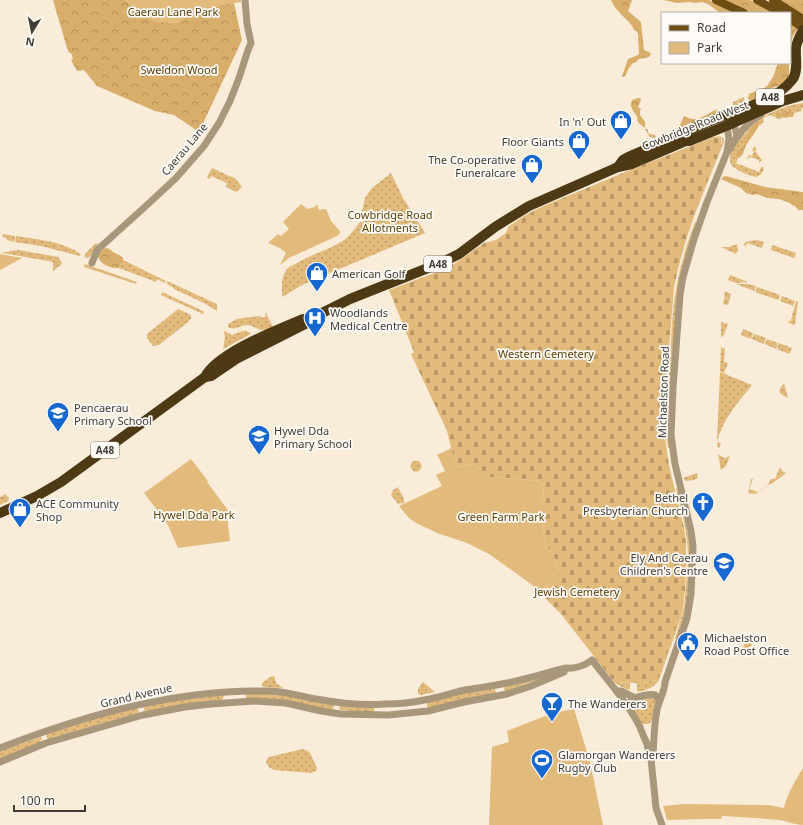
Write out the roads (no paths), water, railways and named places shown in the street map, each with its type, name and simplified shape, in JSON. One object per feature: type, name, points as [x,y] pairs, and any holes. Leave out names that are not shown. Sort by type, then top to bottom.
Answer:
[{"type":"highway","name":"Cowbridge Road West","points":[[0,513],[37,496],[61,482],[205,377],[211,376],[236,359],[311,321],[316,316],[350,299],[443,262],[459,254],[495,227],[529,206],[618,167],[632,164],[673,146],[689,141],[729,121],[774,95],[794,77],[796,46],[803,29]]},
{"type":"highway","points":[[796,62],[803,74]]},
{"type":"highway","name":"Cowbridge Road West","points":[[618,167],[623,160],[715,119],[729,121],[803,95]]},
{"type":"main road","points":[[716,0],[742,12]]},
{"type":"main road","points":[[757,0],[779,12]]},
{"type":"main road","points":[[773,0],[803,19]]},
{"type":"main road","points":[[791,20],[803,29]]},
{"type":"main road","points":[[791,53],[796,62]]},
{"type":"street","name":"Caerau Lane","points":[[92,263],[97,250],[180,174],[204,146],[219,123],[239,78],[250,43],[245,0]]},
{"type":"street","name":"Michaelston Road","points":[[726,152],[730,149],[737,137],[752,121],[765,113],[771,106]]},
{"type":"street","points":[[729,121],[735,128],[737,137]]},
{"type":"street","name":"Michaelston Road","points":[[659,701],[687,618],[691,594],[691,531],[675,464],[671,435],[672,388],[680,295],[683,277],[694,239],[726,152],[729,139],[729,121]]},
{"type":"street","name":"Grand Avenue","points":[[0,762],[46,743],[143,715],[185,707],[254,701],[276,702],[336,713],[414,713],[501,695],[532,686],[582,666],[592,660],[617,691]]},
{"type":"street","name":"Grand Avenue","points":[[0,748],[43,732],[94,716],[140,704],[188,696],[275,691],[337,702],[394,704],[413,702],[475,688],[499,685],[566,668],[572,669]]},
{"type":"street","points":[[629,708],[631,701],[635,698],[651,694],[665,682]]},
{"type":"street","points":[[499,685],[501,695]]},
{"type":"street","points":[[617,691],[621,691],[635,698]]},
{"type":"street","points":[[617,691],[629,708],[647,743],[651,759],[656,808],[662,825]]},
{"type":"street","points":[[231,702],[237,692]]},
{"type":"street","points":[[651,694],[657,696],[659,701],[655,722],[653,754],[651,759]]},
{"type":"street","points":[[336,713],[337,702]]},
{"type":"street","points":[[413,702],[414,713]]},
{"type":"street","points":[[394,704],[394,714]]},
{"type":"street","points":[[639,726],[649,727],[655,722]]},
{"type":"street","points":[[43,732],[46,743]]},
{"type":"place","name":"In 'n' Out","points":[[621,140]]},
{"type":"place","name":"Floor Giants","points":[[579,160]]},
{"type":"place","name":"The Co-operative Funeralcare","points":[[532,184]]},
{"type":"place","name":"American Golf","points":[[317,292]]},
{"type":"place","name":"Woodlands Medical Centre","points":[[315,338]]},
{"type":"place","name":"Pencaerau Primary School","points":[[58,432]]},
{"type":"place","name":"Hywel Dda Primary School","points":[[259,456]]},
{"type":"place","name":"Bethel Presbyterian Church","points":[[703,522]]},
{"type":"place","name":"ACE Community Shop","points":[[20,528]]},
{"type":"place","name":"Ely And Caerau Children's Centre","points":[[724,582]]},
{"type":"place","name":"Michaelston Road Post Office","points":[[688,662]]},
{"type":"place","name":"The Wanderers","points":[[552,722]]},
{"type":"place","name":"Glamorgan Wanderers Rugby Club","points":[[542,780]]},
{"type":"park label","name":"Caerau Lane Park","points":[[173,11]]},
{"type":"park label","name":"Sweldon Wood","points":[[179,69]]},
{"type":"park label","name":"Cowbridge Road Allotments","points":[[390,220]]},
{"type":"park label","name":"Western Cemetery","points":[[546,353]]},
{"type":"park label","name":"Hywel Dda Park","points":[[194,514]]},
{"type":"park label","name":"Green Farm Park","points":[[501,516]]},
{"type":"park label","name":"Jewish Cemetery","points":[[577,591]]}]
